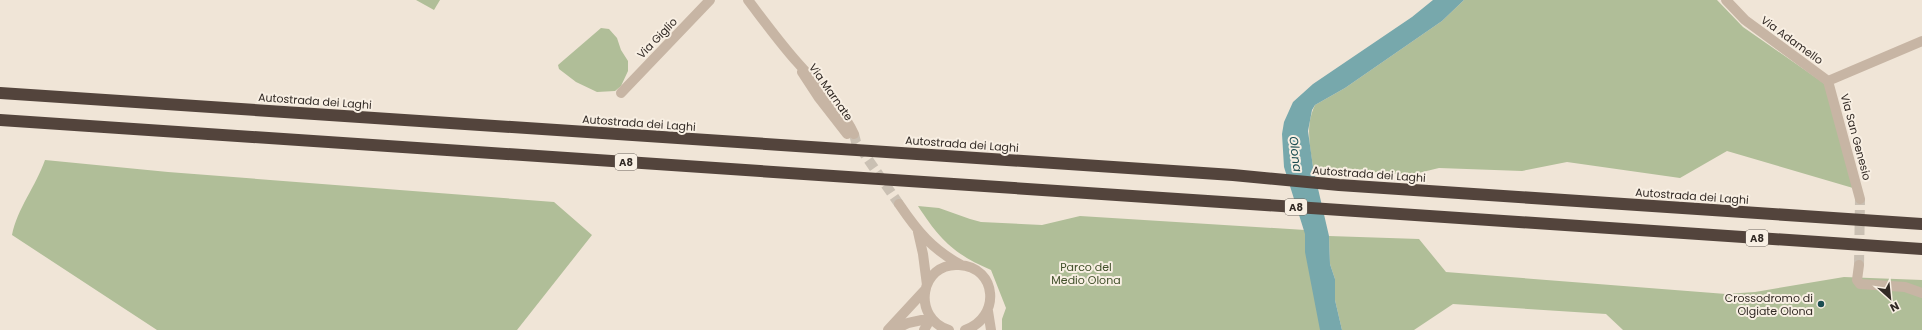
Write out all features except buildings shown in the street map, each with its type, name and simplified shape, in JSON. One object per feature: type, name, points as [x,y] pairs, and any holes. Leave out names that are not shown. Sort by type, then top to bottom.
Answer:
[{"type":"highway","name":"Autostrada dei Laghi","points":[[0,93],[1233,175],[1339,185],[1922,224]]},
{"type":"highway","name":"A8","points":[[0,120],[1922,250]]},
{"type":"street","name":"Via Giglio","points":[[621,93],[710,0]]},
{"type":"street","name":"Via Marnate","points":[[748,0],[797,63],[823,90],[848,123],[850,134]]},
{"type":"street","name":"Via Adamello","points":[[1726,0],[1745,20],[1828,80]]},
{"type":"street","points":[[1828,80],[1922,41]]},
{"type":"street","name":"Via San Genesio","points":[[1828,80],[1860,199]]},
{"type":"street","points":[[899,204],[918,232],[945,255],[979,272],[986,280],[990,290],[991,301],[988,312],[982,321],[965,330]]},
{"type":"street","points":[[918,232],[923,254],[926,288],[924,301],[927,312],[942,328],[948,330]]},
{"type":"street","points":[[888,330],[926,288],[937,271],[947,266],[963,265]]},
{"type":"street","points":[[1859,265],[1857,280],[1860,284],[1904,287],[1922,293]]},
{"type":"street","points":[[988,312],[991,330]]},
{"type":"street","points":[[894,330],[908,323],[931,318]]},
{"type":"street","points":[[924,330],[931,318]]},
{"type":"green space","points":[[416,0],[440,0],[434,10]]},
{"type":"green space","points":[[1464,0],[1717,0],[1743,27],[1825,84],[1853,188],[1727,151],[1680,178],[1567,162],[1522,171],[1439,168],[1410,175],[1313,167],[1309,128],[1315,105],[1345,88],[1442,21]]},
{"type":"green space","points":[[601,28],[609,29],[617,38],[621,50],[628,61],[628,71],[621,86],[615,91],[597,92],[576,82],[559,69],[558,65]]},
{"type":"green space","points":[[45,160],[168,172],[554,202],[592,235],[517,330],[157,330],[12,235],[14,225]]},
{"type":"green space","name":"Parco del Medio Olona","points":[[918,206],[939,208],[981,222],[1042,225],[1080,216],[1305,230],[1327,330],[1002,330],[1002,319],[1006,308],[991,270],[967,258],[949,245],[933,228]]},
{"type":"green space","points":[[1329,236],[1419,239],[1446,272],[1726,294],[1755,292],[1844,277],[1922,280],[1922,330],[1623,330],[1606,314],[1453,304],[1414,330],[1342,330],[1335,300],[1335,279],[1330,264]]},
{"type":"water","name":"Olona","points":[[1433,0],[1464,0],[1442,21],[1345,88],[1315,105],[1312,110],[1308,131],[1313,167],[1329,236],[1330,264],[1335,279],[1335,300],[1342,330],[1320,330],[1305,252],[1305,234],[1284,167],[1282,134],[1284,122],[1293,102],[1313,84],[1412,17]]},
{"type":"tunnel","points":[[854,134],[856,142],[899,204]]},
{"type":"tunnel","points":[[1859,265],[1860,199]]},
{"type":"place","name":"Crossodromo di Olgiate Olona","points":[[1821,304]]}]
